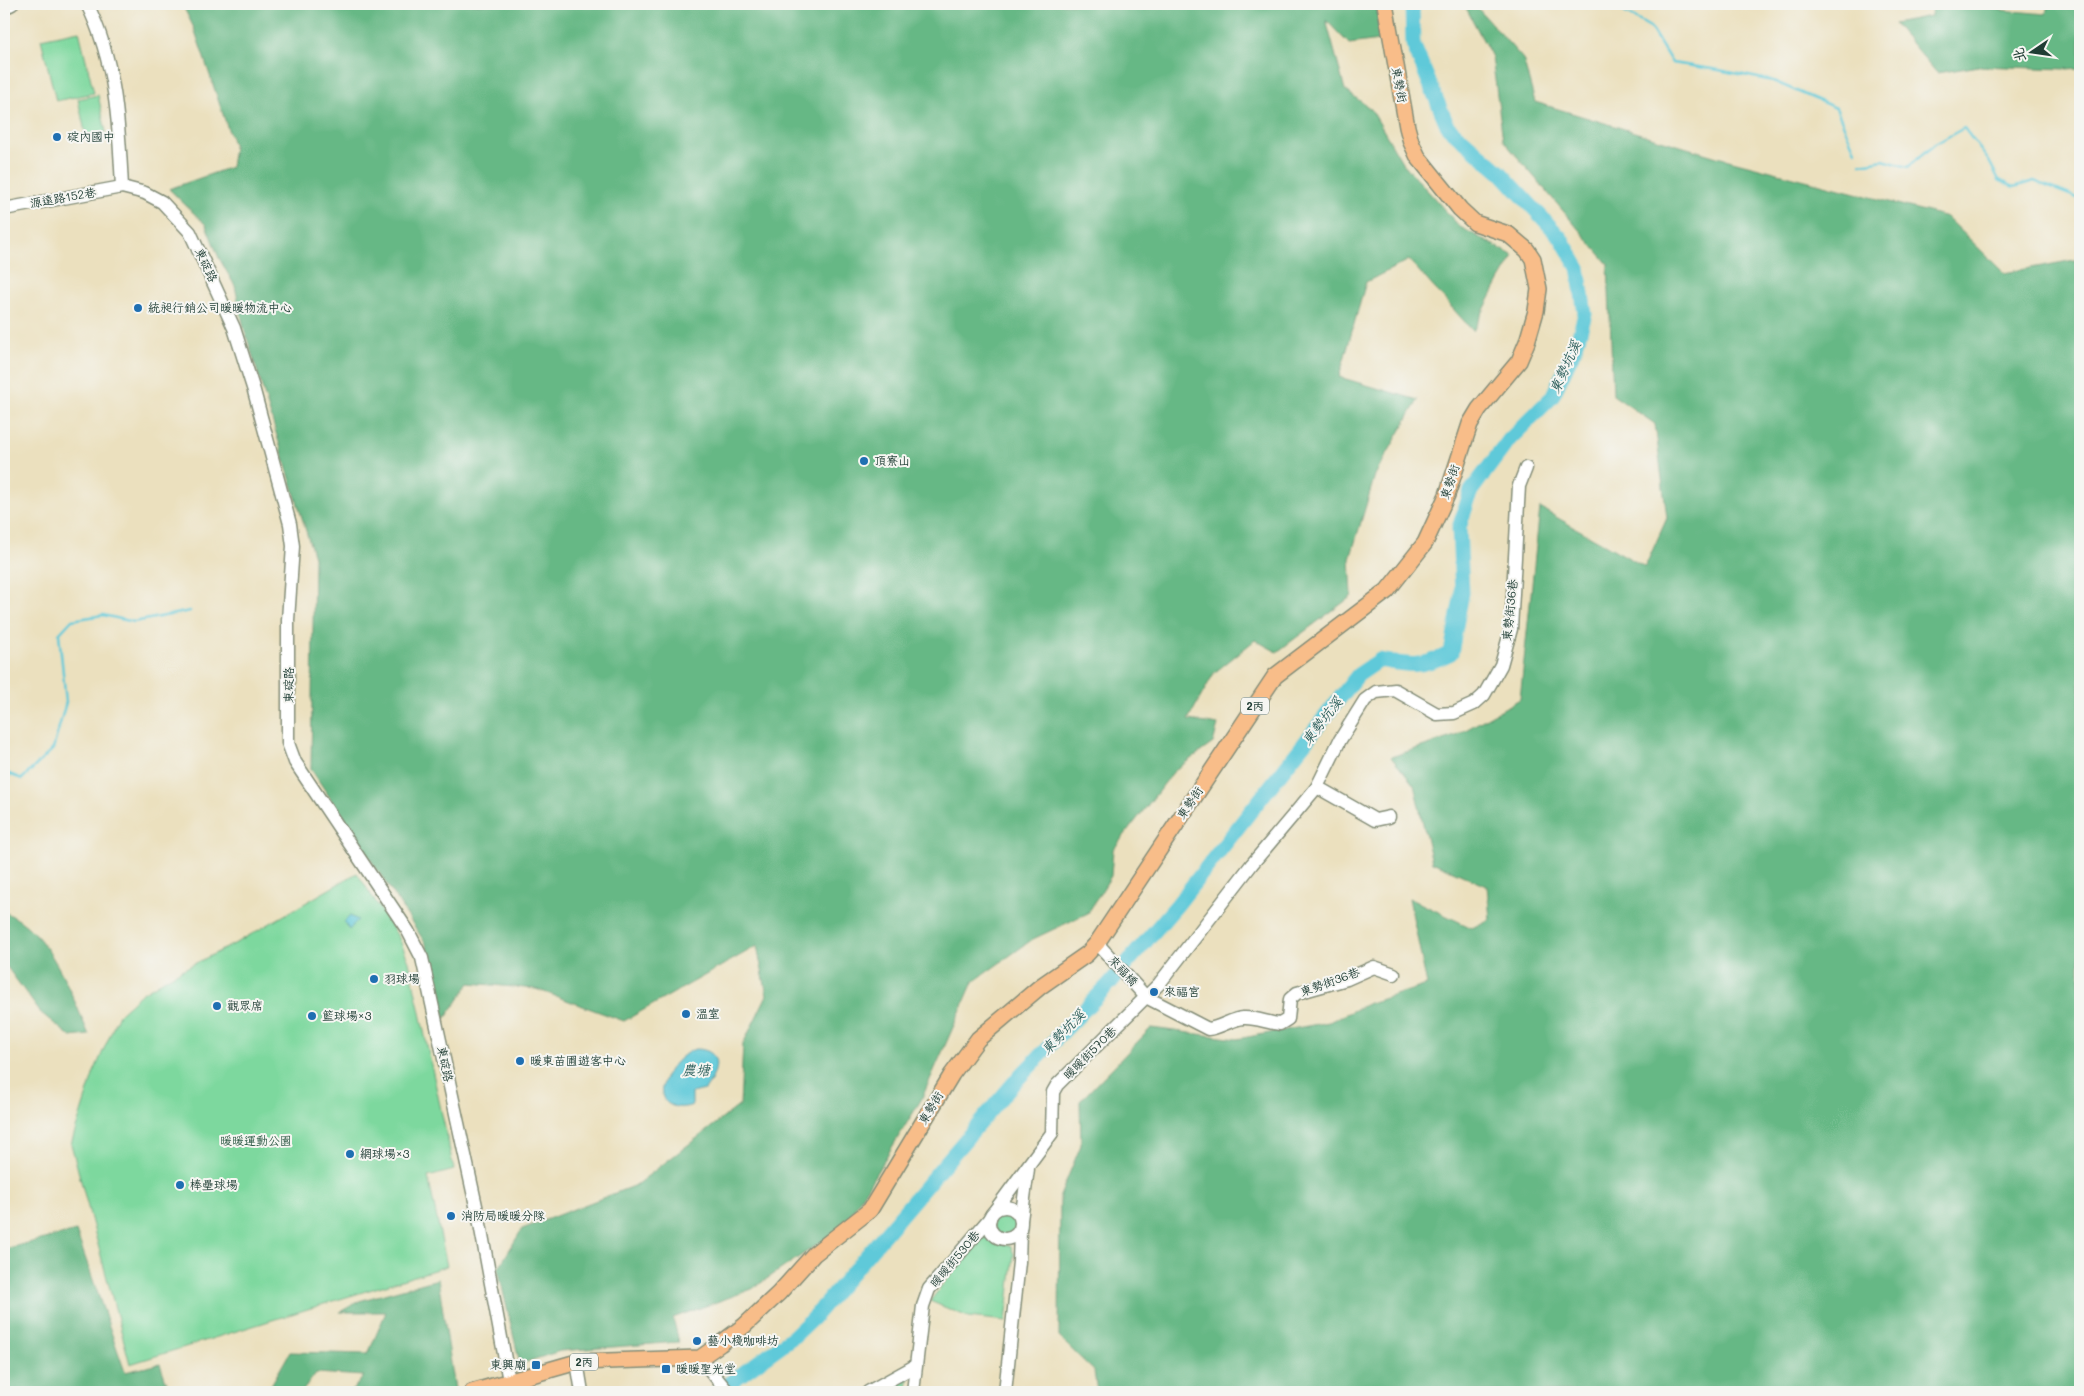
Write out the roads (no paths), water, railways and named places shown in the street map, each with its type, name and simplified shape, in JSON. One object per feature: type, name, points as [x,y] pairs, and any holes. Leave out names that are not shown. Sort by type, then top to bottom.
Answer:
[{"type":"main road","name":"東勢街","points":[[704,1362],[744,1326],[814,1254],[870,1210],[952,1074],[978,1038],[1041,986],[1087,954],[1102,948],[1275,676],[1387,591],[1425,543],[1447,495],[1470,424],[1479,409],[1492,396],[1519,361],[1528,342],[1536,311],[1539,289],[1533,259],[1527,250],[1508,234],[1475,223],[1460,209],[1418,157],[1407,127],[1385,4]]},
{"type":"main road","name":"2丙","points":[[472,1392],[576,1362],[704,1362]]},
{"type":"street","points":[[4,8],[12,4]]},
{"type":"street","points":[[87,4],[95,20],[113,77],[122,187]]},
{"type":"street","name":"源遠路152巷","points":[[4,209],[122,187]]},
{"type":"street","name":"東碇路","points":[[122,187],[145,193],[162,202],[190,232],[234,328],[254,391],[290,524],[293,546],[288,620],[288,743],[295,762],[408,931],[422,958],[480,1224],[509,1381]]},
{"type":"street","name":"東勢街36巷","points":[[1143,993],[1160,984],[1252,864],[1317,787],[1356,711],[1376,692],[1395,690],[1437,714],[1454,714],[1474,704],[1484,695],[1502,665],[1511,629],[1519,486],[1526,468]]},
{"type":"street","points":[[1317,787],[1375,820],[1389,817]]},
{"type":"street","name":"來福橋","points":[[1102,948],[1143,993]]},
{"type":"street","name":"東勢街36巷","points":[[1143,993],[1208,1029],[1218,1028],[1241,1018],[1256,1018],[1280,1024],[1288,1019],[1290,999],[1297,993],[1347,979],[1374,967],[1394,974]]},
{"type":"street","name":"暖暖街570巷","points":[[1028,1169],[1052,1134],[1053,1092],[1057,1085],[1143,993]]},
{"type":"street","points":[[1005,1392],[1028,1169]]},
{"type":"street","name":"暖暖街530巷","points":[[913,1392],[923,1306],[930,1289],[1028,1169]]},
{"type":"street","points":[[1012,1208],[1016,1211],[1021,1225],[1016,1235],[1006,1239],[996,1237],[990,1228],[993,1214],[1012,1208]]},
{"type":"street","points":[[576,1362],[582,1392]]},
{"type":"street","points":[[704,1362],[728,1392]]},
{"type":"street","points":[[868,1392],[915,1366]]},
{"type":"water","points":[[350,916],[358,920],[349,930],[344,922]]},
{"type":"water","name":"農塘","points":[[695,1049],[711,1053],[716,1063],[715,1070],[705,1090],[692,1093],[692,1105],[676,1107],[666,1102],[663,1098],[663,1082],[679,1059]]},
{"type":"waterway","name":"東勢坑溪","points":[[717,1392],[794,1336],[814,1317],[1012,1085],[1110,983],[1177,905],[1358,675],[1380,660],[1400,664],[1416,664],[1432,661],[1451,653],[1462,593],[1459,528],[1471,491],[1509,440],[1552,397],[1576,346],[1585,314],[1578,267],[1561,238],[1501,173],[1448,127],[1413,44],[1412,4]]},
{"type":"waterway","points":[[1618,4],[1619,9],[1650,27],[1672,63],[1773,81],[1836,108],[1855,151]]},
{"type":"waterway","points":[[1861,164],[1883,160],[1908,167],[1935,144],[1964,128],[1989,161],[1999,180],[2014,187],[2034,181],[2080,199]]},
{"type":"waterway","points":[[4,772],[22,779],[53,749],[66,702],[59,634],[72,620],[103,615],[134,622],[190,611]]},
{"type":"place","name":"碇內國中","points":[[57,137]]},
{"type":"place","name":"統昶行銷公司暖暖物流中心","points":[[138,308]]},
{"type":"place","name":"頂寮山","points":[[864,461]]},
{"type":"place","name":"羽球場","points":[[374,979]]},
{"type":"place","name":"來福宮","points":[[1154,992]]},
{"type":"place","name":"觀眾席","points":[[217,1006]]},
{"type":"place","name":"溫室","points":[[686,1014]]},
{"type":"place","name":"籃球場×3","points":[[312,1016]]},
{"type":"place","name":"暖東苗圃遊客中心","points":[[520,1061]]},
{"type":"place","name":"網球場×3","points":[[350,1154]]},
{"type":"place","name":"棒壘球場","points":[[180,1185]]},
{"type":"place","name":"消防局暖暖分隊","points":[[451,1216]]},
{"type":"place","name":"藝小棧咖啡坊","points":[[697,1341]]},
{"type":"place","name":"東興廟","points":[[536,1365]]},
{"type":"place","name":"暖暖聖光堂","points":[[666,1369]]},
{"type":"park label","name":"暖暖運動公園","points":[[256,1141]]}]
